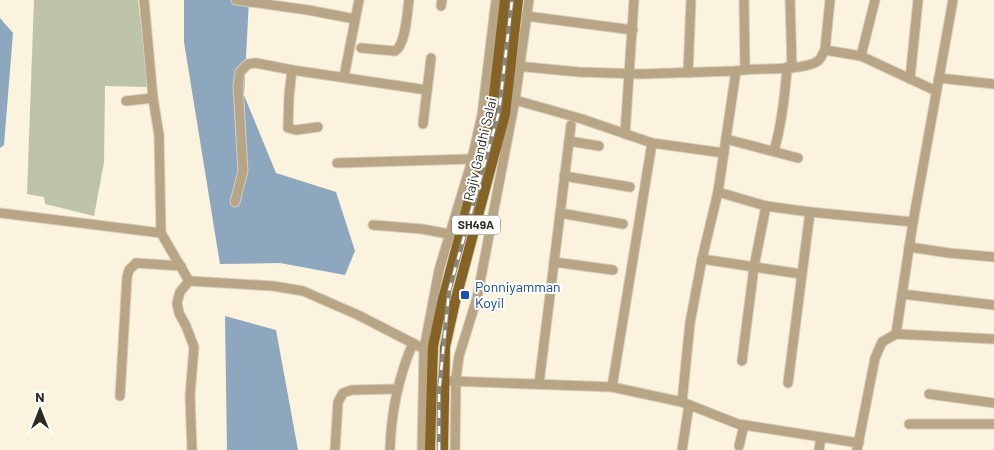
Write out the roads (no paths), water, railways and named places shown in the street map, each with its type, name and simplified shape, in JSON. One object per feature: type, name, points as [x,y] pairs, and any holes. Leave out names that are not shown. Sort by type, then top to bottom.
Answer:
[{"type":"main road","name":"Rajiv Gandhi Salai","points":[[430,450],[428,351],[433,346],[443,299],[492,112],[505,0]]},
{"type":"main road","name":"Rajiv Gandhi Salai","points":[[443,450],[447,338],[516,66],[518,0]]},
{"type":"street","points":[[144,0],[153,98],[160,135],[161,233],[190,281]]},
{"type":"street","points":[[236,0],[355,19]]},
{"type":"street","points":[[344,77],[359,0]]},
{"type":"street","points":[[361,48],[395,51],[398,49],[401,46],[409,0]]},
{"type":"street","points":[[422,450],[428,351],[439,270],[472,159],[482,115],[496,0]]},
{"type":"street","points":[[455,450],[456,381],[459,356],[477,298],[515,100],[516,66],[529,0]]},
{"type":"street","points":[[625,134],[634,0]]},
{"type":"street","points":[[688,73],[691,0]]},
{"type":"street","points":[[682,450],[690,323],[702,259],[718,192],[740,70],[744,0]]},
{"type":"street","points":[[774,151],[789,68],[790,0]]},
{"type":"street","points":[[516,66],[579,72],[630,74],[789,68],[819,61],[825,50],[830,0]]},
{"type":"street","points":[[860,56],[875,0]]},
{"type":"street","points":[[910,80],[918,0]]},
{"type":"street","points":[[896,334],[913,222],[953,0]]},
{"type":"street","points":[[526,16],[633,30]]},
{"type":"street","points":[[825,50],[860,56],[936,91]]},
{"type":"street","points":[[423,124],[431,58]]},
{"type":"street","points":[[235,202],[242,171],[238,85],[240,72],[248,64],[256,63],[427,90]]},
{"type":"street","points":[[292,70],[288,128],[296,130],[318,127]]},
{"type":"street","points":[[938,78],[994,84]]},
{"type":"street","points":[[126,101],[153,98]]},
{"type":"street","points":[[515,100],[652,143],[724,153]]},
{"type":"street","points":[[539,384],[571,125]]},
{"type":"street","points":[[726,140],[798,158]]},
{"type":"street","points":[[569,141],[599,146]]},
{"type":"street","points":[[612,386],[652,143]]},
{"type":"street","points":[[337,163],[472,159]]},
{"type":"street","points":[[564,176],[630,187]]},
{"type":"street","points":[[718,192],[766,206],[913,222]]},
{"type":"street","points":[[742,361],[754,267],[766,206]]},
{"type":"street","points":[[788,383],[810,212]]},
{"type":"street","points":[[0,213],[161,233]]},
{"type":"street","points":[[560,213],[623,224]]},
{"type":"street","points":[[372,225],[422,229],[449,234]]},
{"type":"street","points":[[909,246],[948,253],[994,256]]},
{"type":"street","points":[[702,259],[801,274]]},
{"type":"street","points":[[554,262],[613,270]]},
{"type":"street","points":[[120,396],[129,270],[136,263],[181,266]]},
{"type":"street","points":[[190,281],[273,286],[303,291],[428,351]]},
{"type":"street","points":[[190,281],[180,292],[177,303],[179,314],[194,347],[190,396],[192,450]]},
{"type":"street","points":[[902,294],[994,305]]},
{"type":"street","points":[[445,381],[612,386],[686,404],[730,422],[821,437],[858,446],[875,358],[882,342],[896,334],[994,339]]},
{"type":"street","points":[[390,450],[390,431],[397,389],[402,368],[413,343]]},
{"type":"street","points":[[335,450],[338,402],[342,393],[352,390],[397,389]]},
{"type":"street","points":[[929,394],[994,403]]},
{"type":"street","points":[[909,424],[994,424]]},
{"type":"street","points":[[739,446],[744,425]]},
{"type":"street","points":[[820,450],[821,437]]},
{"type":"water","points":[[184,0],[249,0],[244,95],[276,173],[336,192],[355,251],[345,275],[280,263],[220,264],[184,42]]},
{"type":"water","points":[[0,18],[13,33],[4,145],[0,148]]},
{"type":"water","points":[[225,316],[276,330],[298,450],[227,450]]},
{"type":"railway","points":[[439,450],[439,392],[449,291],[499,112],[512,0]]},
{"type":"place","name":"Ponniyamman Koyil","points":[[465,295]]}]
